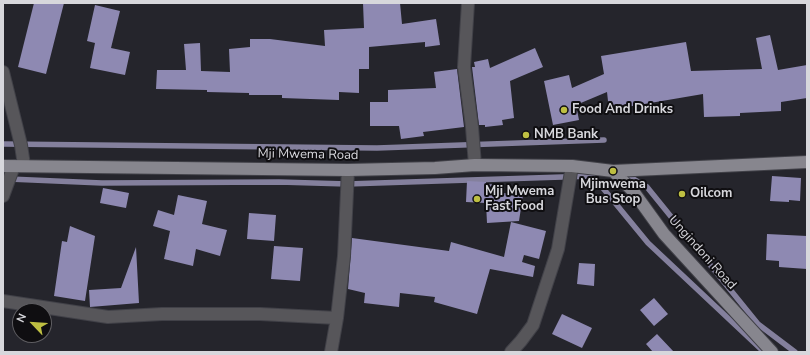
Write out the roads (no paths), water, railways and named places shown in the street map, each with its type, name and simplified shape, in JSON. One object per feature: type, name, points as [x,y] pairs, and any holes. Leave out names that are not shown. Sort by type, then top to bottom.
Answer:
[{"type":"main road","name":"Mji Mwema Road","points":[[14,166],[348,170],[475,166],[572,166],[613,171],[807,162]]},
{"type":"main road","name":"Ungindoni Road","points":[[613,171],[633,192],[664,234],[772,352]]},
{"type":"street","points":[[468,3],[464,67],[472,127],[475,166]]},
{"type":"street","points":[[3,72],[21,145],[3,196]]},
{"type":"street","points":[[511,352],[533,324],[558,249],[572,166]]},
{"type":"street","points":[[331,352],[337,318],[344,256],[348,170]]},
{"type":"street","points":[[3,301],[108,317],[162,314],[260,314],[337,318]]},
{"type":"waterway","points":[[3,144],[377,148],[604,140]]},
{"type":"waterway","points":[[9,179],[102,183],[279,182],[347,184],[593,176],[648,243],[764,352]]},
{"type":"waterway","points":[[628,176],[647,187],[758,324],[795,352]]},
{"type":"place","name":"Food And Drinks","points":[[564,110]]},
{"type":"place","name":"NMB Bank","points":[[526,135]]},
{"type":"place","name":"Mjimwema Bus Stop","points":[[613,171]]},
{"type":"place","name":"Oilcom","points":[[682,194]]},
{"type":"place","name":"Mji Mwema Fast Food","points":[[477,199]]}]
